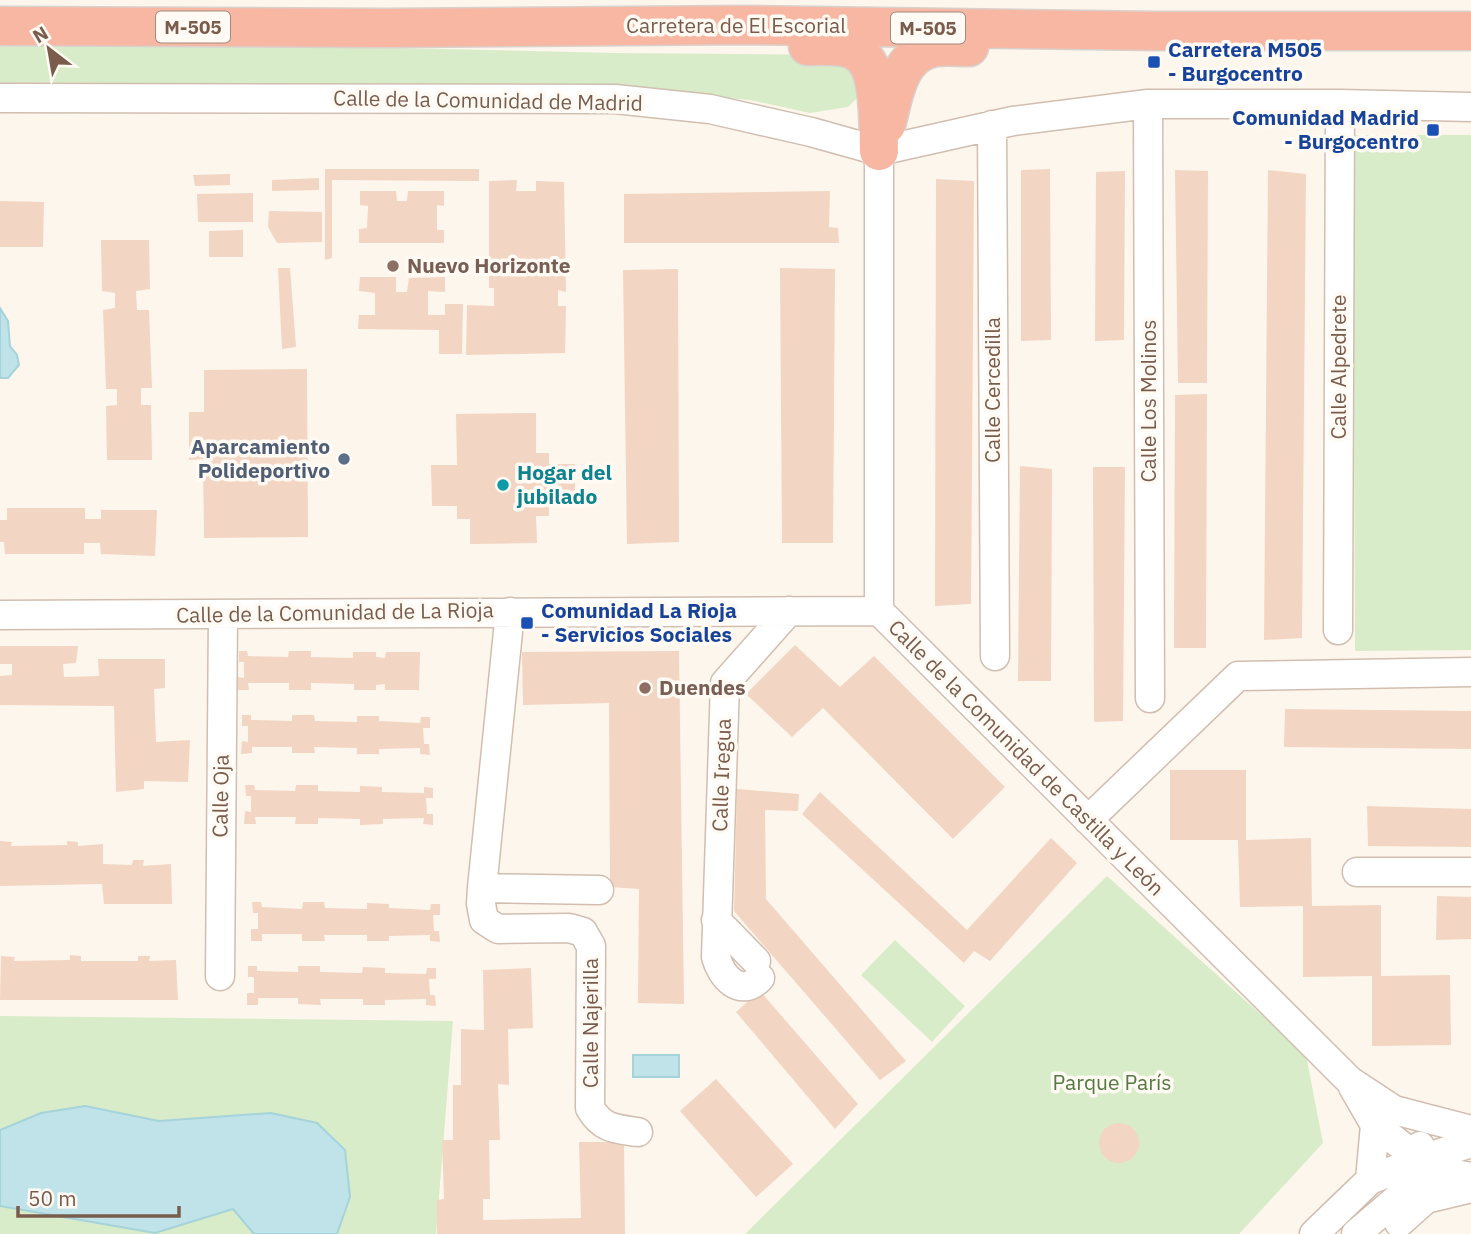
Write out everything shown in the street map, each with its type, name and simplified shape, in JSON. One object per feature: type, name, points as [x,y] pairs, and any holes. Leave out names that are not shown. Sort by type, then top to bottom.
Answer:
[{"type":"highway","name":"Carretera de El Escorial","points":[[0,26],[746,25],[1157,31],[1471,31]]},
{"type":"highway","name":"M-505","points":[[386,27],[842,47],[856,51],[869,62],[875,85],[879,151]]},
{"type":"highway","name":"M-505","points":[[879,151],[898,78],[908,61],[935,47],[1259,47],[1377,30]]},
{"type":"street","name":"Calle de la Comunidad de Madrid","points":[[0,98],[615,99],[710,109],[879,151],[992,125],[1148,104],[1471,107]]},
{"type":"street","name":"Calle Los Molinos","points":[[1148,104],[1150,698]]},
{"type":"street","name":"Calle Alpedrete","points":[[1338,630],[1340,104]]},
{"type":"street","name":"Calle Cercedilla","points":[[992,125],[995,656]]},
{"type":"street","name":"Calle de la Comunidad de Castilla y León","points":[[879,151],[879,611],[1350,1081],[1419,1160],[1433,1170],[1471,1177]]},
{"type":"street","name":"Calle Iregua","points":[[758,970],[755,983],[744,986],[730,982],[720,971],[716,957],[725,683],[789,611]]},
{"type":"street","name":"Calle de la Comunidad de La Rioja","points":[[0,615],[879,611]]},
{"type":"street","name":"Calle Najerilla","points":[[510,612],[482,888],[484,920],[499,929],[569,928],[583,932],[592,946],[590,1108],[597,1120],[611,1128],[638,1132]]},
{"type":"street","name":"Calle Oja","points":[[220,976],[223,615]]},
{"type":"street","points":[[1088,820],[1238,676],[1471,672]]},
{"type":"street","points":[[1357,872],[1471,872]]},
{"type":"street","points":[[482,888],[599,890]]},
{"type":"street","points":[[1370,1180],[1385,1118],[1471,1130]]},
{"type":"street","points":[[1314,1234],[1370,1180],[1471,1143]]},
{"type":"street","points":[[1356,1234],[1418,1181],[1419,1160]]},
{"type":"street","points":[[1386,1234],[1426,1199],[1471,1188]]},
{"type":"green space","points":[[0,39],[615,53],[845,55],[865,90],[848,107],[810,113],[750,100],[626,89],[0,84]]},
{"type":"green space","points":[[1353,135],[1471,135],[1471,650],[1355,651]]},
{"type":"green space","name":"Parque París","points":[[1107,876],[1306,1055],[1323,1143],[1239,1234],[745,1234]]},
{"type":"green space","points":[[895,940],[965,1006],[932,1042],[861,975]]},
{"type":"green space","points":[[0,1016],[453,1021],[436,1234],[0,1234]]},
{"type":"water","points":[[0,308],[8,321],[10,346],[17,355],[19,365],[8,378],[0,378]]},
{"type":"water","points":[[633,1055],[679,1055],[679,1077],[633,1077]]},
{"type":"water","points":[[85,1106],[159,1121],[271,1113],[317,1123],[345,1150],[350,1197],[337,1234],[254,1234],[233,1209],[155,1233],[0,1206],[0,1130],[41,1113]]},
{"type":"building","points":[[325,169],[479,169],[479,181],[332,180],[332,258],[325,260]]},
{"type":"building","points":[[1050,169],[1051,340],[1021,341],[1021,170]]},
{"type":"building","points":[[1175,170],[1208,171],[1207,383],[1178,383]]},
{"type":"building","points":[[1268,170],[1306,174],[1302,638],[1264,640]]},
{"type":"building","points":[[1125,171],[1124,340],[1095,341],[1096,172]]},
{"type":"building","points":[[230,174],[230,185],[195,186],[193,175]]},
{"type":"building","points":[[319,178],[319,190],[272,191],[272,180]]},
{"type":"building","points":[[936,179],[974,181],[971,604],[935,606]]},
{"type":"building","points":[[517,180],[516,191],[536,191],[536,181],[564,182],[566,292],[558,290],[558,306],[566,306],[565,353],[466,355],[467,305],[494,306],[494,288],[489,288],[489,181]]},
{"type":"building","points":[[360,191],[396,191],[397,201],[407,201],[408,191],[444,191],[444,206],[437,205],[437,230],[444,230],[444,243],[359,243],[359,229],[367,228],[368,206],[360,205]]},
{"type":"building","points":[[830,191],[829,227],[838,228],[839,243],[624,243],[624,194]]},
{"type":"building","points":[[253,193],[253,222],[198,222],[197,194]]},
{"type":"building","points":[[0,201],[44,202],[43,247],[0,247]]},
{"type":"building","points":[[269,211],[322,212],[322,242],[277,243],[268,227]]},
{"type":"building","points":[[243,230],[243,257],[209,257],[209,231]]},
{"type":"building","points":[[101,240],[149,240],[150,289],[136,291],[137,310],[149,310],[152,388],[141,388],[141,405],[151,405],[152,460],[107,460],[106,406],[117,405],[117,389],[106,389],[103,310],[115,308],[115,293],[102,291]]},
{"type":"building","points":[[278,268],[290,268],[296,347],[282,349]]},
{"type":"building","points":[[780,268],[835,269],[833,543],[782,543]]},
{"type":"building","points":[[678,269],[679,542],[627,544],[623,270]]},
{"type":"building","points":[[360,277],[396,277],[396,292],[407,292],[409,278],[445,277],[445,292],[428,291],[428,315],[445,315],[445,304],[463,304],[462,354],[439,354],[439,330],[358,329],[359,315],[375,315],[375,293],[359,291]]},
{"type":"building","points":[[307,369],[308,537],[204,538],[203,459],[189,460],[189,412],[204,412],[204,370]]},
{"type":"building","points":[[1207,394],[1206,648],[1174,648],[1175,395]]},
{"type":"building","name":"Hogar del jubilado","points":[[536,413],[536,453],[549,453],[549,464],[575,464],[575,505],[549,505],[549,516],[536,516],[537,543],[470,544],[470,519],[457,519],[457,506],[432,506],[431,465],[457,465],[456,414]]},
{"type":"building","points":[[1020,466],[1052,469],[1051,681],[1018,681]]},
{"type":"building","points":[[1093,467],[1125,467],[1123,721],[1094,722]]},
{"type":"building","points":[[7,508],[85,508],[85,519],[101,519],[101,510],[157,510],[155,556],[101,554],[100,543],[84,543],[84,554],[5,554],[4,542],[0,542],[0,520],[7,520]]},
{"type":"building","points":[[795,645],[840,687],[874,656],[1005,787],[953,839],[823,708],[792,737],[746,694]]},
{"type":"building","points":[[0,646],[78,646],[76,663],[63,664],[64,677],[99,676],[98,659],[165,659],[165,688],[154,689],[156,742],[190,740],[188,782],[144,781],[144,789],[116,792],[114,706],[0,705],[0,676],[12,675],[12,664],[0,664]]},
{"type":"building","points":[[239,651],[247,651],[248,656],[288,657],[289,651],[311,651],[311,657],[353,658],[353,652],[376,652],[376,657],[385,658],[386,652],[420,652],[419,690],[385,690],[385,684],[376,685],[376,690],[354,690],[354,684],[311,683],[311,690],[289,690],[289,683],[248,683],[249,690],[238,690],[238,677],[244,678],[244,662],[239,662]]},
{"type":"building","points":[[679,651],[684,1004],[638,1003],[639,889],[610,887],[609,703],[523,705],[522,652]]},
{"type":"building","points":[[1285,709],[1471,711],[1471,749],[1284,747]]},
{"type":"building","points":[[242,715],[251,715],[251,720],[292,721],[292,715],[314,715],[315,721],[357,722],[357,716],[379,716],[379,721],[420,723],[421,717],[430,717],[430,728],[423,728],[424,744],[429,744],[430,755],[420,754],[420,748],[379,749],[379,754],[357,754],[357,748],[314,747],[315,753],[292,753],[292,747],[252,747],[252,753],[241,754],[242,741],[248,742],[248,726],[242,726]]},
{"type":"building","points":[[1170,770],[1246,770],[1246,840],[1311,838],[1312,906],[1381,905],[1381,976],[1450,975],[1451,1045],[1372,1046],[1372,976],[1303,977],[1303,906],[1240,907],[1238,840],[1170,840]]},
{"type":"building","points":[[245,785],[254,785],[255,790],[295,791],[296,785],[318,785],[318,791],[360,792],[360,786],[382,787],[382,792],[424,793],[424,787],[433,788],[433,798],[426,798],[427,814],[433,814],[433,825],[423,824],[424,818],[383,819],[383,824],[360,825],[360,819],[318,818],[318,824],[295,824],[296,817],[255,817],[256,824],[244,824],[245,811],[251,812],[251,796],[246,796]]},
{"type":"building","points":[[737,789],[799,794],[798,811],[765,810],[766,899],[906,1061],[880,1080],[734,911]]},
{"type":"building","points":[[820,792],[967,930],[1051,838],[1077,863],[990,961],[974,951],[964,963],[802,814]]},
{"type":"building","points":[[1367,806],[1471,809],[1471,847],[1368,846]]},
{"type":"building","points":[[0,841],[12,842],[11,846],[67,845],[67,841],[78,842],[78,846],[103,844],[103,864],[132,865],[133,860],[144,860],[143,866],[171,864],[172,904],[104,904],[102,884],[0,886]]},
{"type":"building","points":[[1437,896],[1471,897],[1471,939],[1436,940]]},
{"type":"building","points":[[252,902],[261,902],[262,907],[302,909],[303,902],[324,902],[325,908],[367,909],[367,903],[389,904],[389,908],[430,910],[431,904],[440,904],[440,915],[433,915],[434,931],[439,931],[440,942],[430,941],[430,935],[389,936],[389,941],[367,941],[367,935],[324,935],[325,941],[302,941],[302,934],[262,934],[262,941],[251,941],[251,929],[258,929],[258,913],[253,913]]},
{"type":"building","points":[[70,955],[81,956],[81,961],[138,961],[138,956],[150,956],[149,961],[176,960],[178,1000],[0,1000],[1,956],[15,957],[14,961],[70,960]]},
{"type":"building","points":[[248,966],[257,966],[257,971],[298,972],[298,966],[320,966],[320,972],[362,973],[363,967],[385,968],[385,973],[426,974],[427,968],[436,968],[436,979],[429,979],[430,995],[435,995],[436,1006],[426,1005],[426,999],[385,1000],[385,1005],[363,1005],[363,999],[320,999],[321,1005],[298,1004],[298,998],[258,998],[258,1005],[247,1005],[247,993],[254,993],[254,977],[248,977]]},
{"type":"building","points":[[531,968],[533,1028],[508,1029],[509,1085],[498,1084],[500,1140],[489,1140],[490,1199],[483,1199],[483,1220],[581,1218],[579,1142],[624,1142],[625,1234],[437,1234],[437,1200],[444,1199],[442,1140],[453,1140],[453,1085],[461,1085],[461,1029],[484,1030],[483,970]]},
{"type":"building","points":[[760,991],[858,1104],[835,1129],[736,1012]]},
{"type":"building","points":[[716,1079],[793,1164],[756,1197],[680,1111]]},
{"type":"building","points":[[1119,1123],[1127,1124],[1133,1129],[1138,1135],[1138,1151],[1133,1157],[1127,1162],[1119,1163],[1111,1162],[1105,1157],[1100,1151],[1099,1143],[1100,1135],[1105,1129],[1111,1124]]},
{"type":"place","name":"Carretera M505 - Burgocentro","points":[[1154,62]]},
{"type":"place","name":"Comunidad Madrid - Burgocentro","points":[[1433,130]]},
{"type":"place","name":"Nuevo Horizonte","points":[[393,266]]},
{"type":"place","name":"Aparcamiento Polideportivo","points":[[344,459]]},
{"type":"place","name":"Hogar del jubilado","points":[[503,485]]},
{"type":"place","name":"Comunidad La Rioja - Servicios Sociales","points":[[527,623]]},
{"type":"place","name":"Duendes","points":[[645,688]]}]
